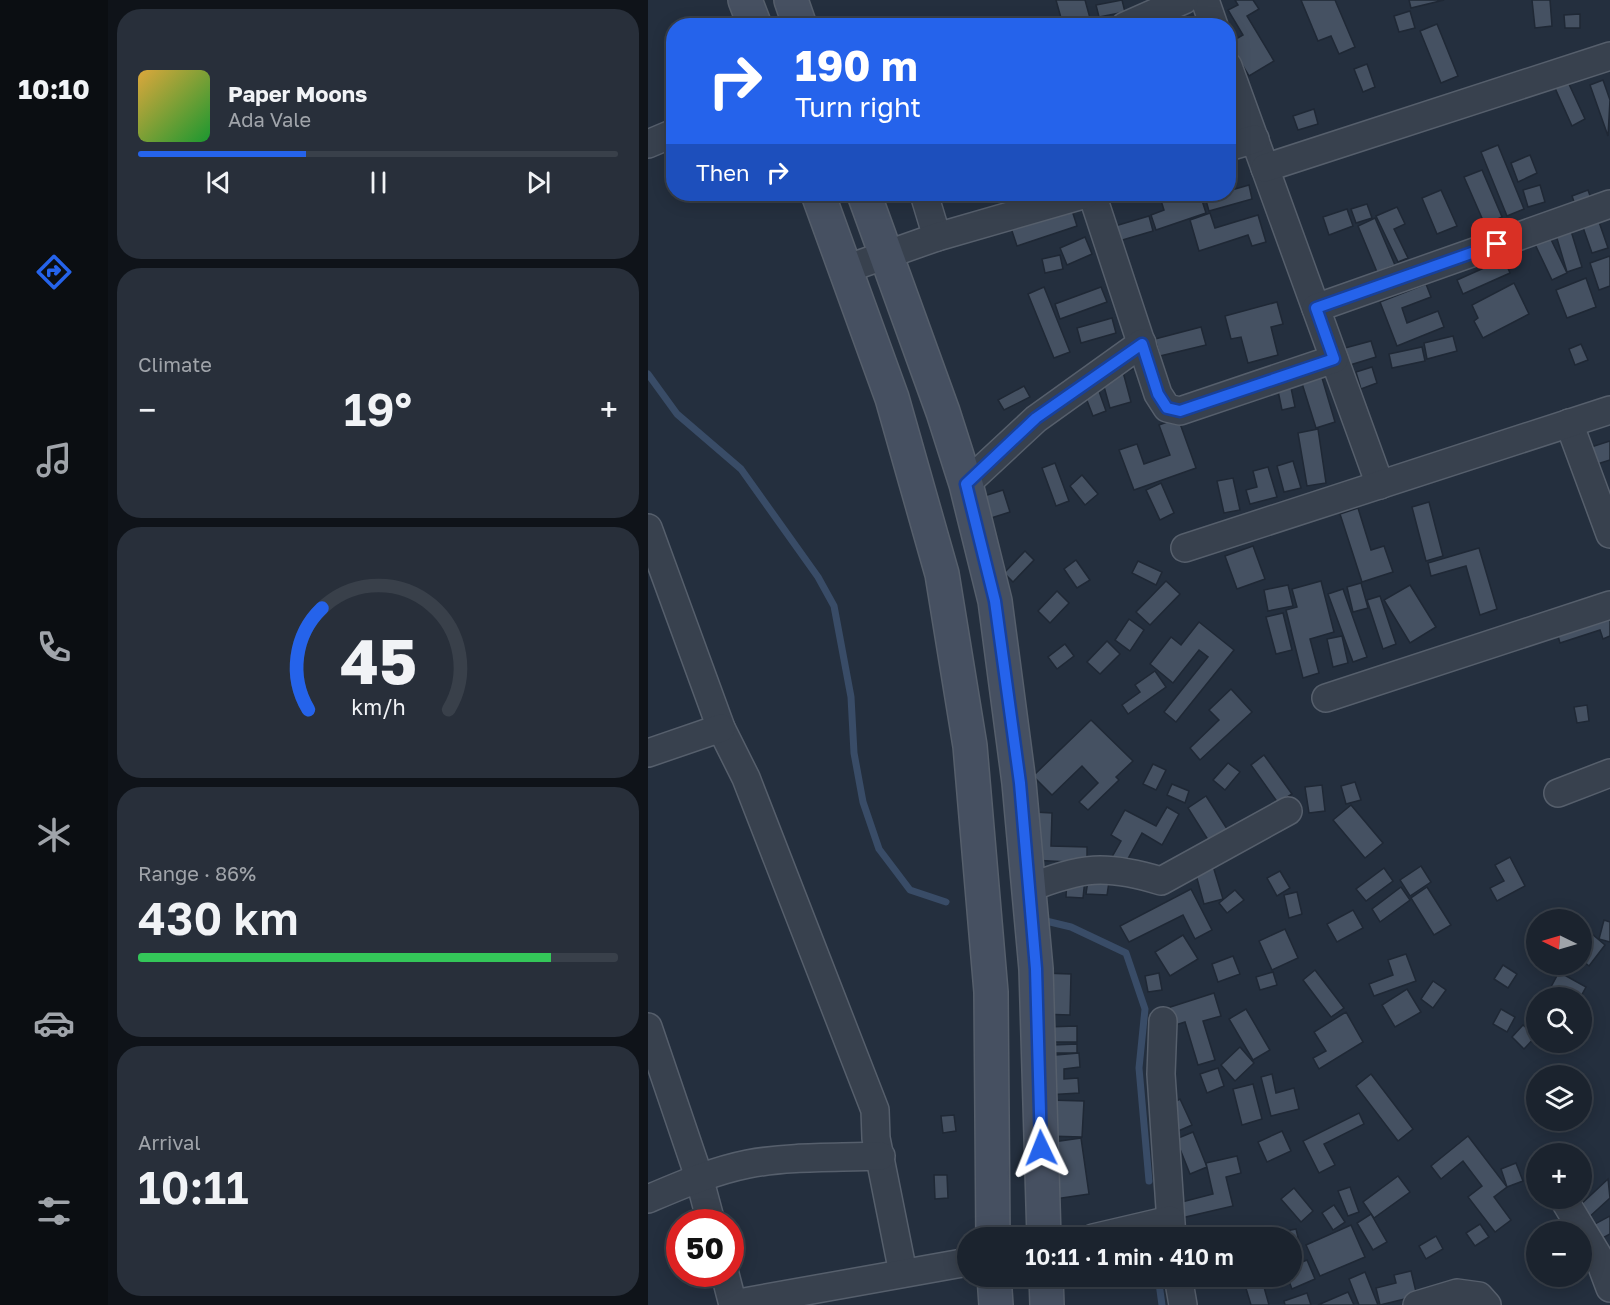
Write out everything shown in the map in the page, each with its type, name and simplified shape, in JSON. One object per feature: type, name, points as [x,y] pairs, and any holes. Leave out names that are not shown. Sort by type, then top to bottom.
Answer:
[{"type":"main road","points":[[745,0],[752,18]]},
{"type":"main road","points":[[790,0],[797,18]]},
{"type":"main road","points":[[821,201],[892,398],[942,574],[970,746],[991,992],[993,1227]]},
{"type":"main road","points":[[867,201],[943,412],[966,484],[995,601],[1020,783],[1036,969],[1044,1227]]},
{"type":"main road","points":[[995,1287],[996,1305]]},
{"type":"main road","points":[[1046,1287],[1047,1305]]},
{"type":"street","points":[[1143,18],[1184,0]]},
{"type":"street","points":[[1205,0],[1211,18]]},
{"type":"street","points":[[1265,168],[1610,56]]},
{"type":"street","points":[[1236,88],[1380,485]]},
{"type":"street","points":[[648,144],[666,136]]},
{"type":"street","points":[[1236,145],[1255,139]]},
{"type":"street","points":[[926,201],[937,237]]},
{"type":"street","points":[[846,268],[887,256],[937,237],[1062,201]]},
{"type":"street","points":[[1094,201],[1158,394],[1167,408],[1180,411],[1334,359]]},
{"type":"street","points":[[1316,308],[1610,204]]},
{"type":"street","points":[[966,484],[1036,418],[1142,344]]},
{"type":"street","points":[[1185,548],[1610,410]]},
{"type":"street","points":[[1569,423],[1610,534]]},
{"type":"street","points":[[648,528],[721,728],[746,778],[875,1110],[876,1138],[903,1273]]},
{"type":"street","points":[[1326,698],[1610,605]]},
{"type":"street","points":[[648,753],[721,728]]},
{"type":"street","points":[[1558,793],[1610,772]]},
{"type":"street","points":[[1029,888],[1071,872],[1104,869],[1134,873],[1161,881],[1288,811]]},
{"type":"street","points":[[1164,1021],[1161,1074],[1171,1227]]},
{"type":"street","points":[[648,1027],[699,1177],[708,1209]]},
{"type":"street","points":[[648,1198],[699,1177],[748,1164],[782,1160],[881,1156]]},
{"type":"street","points":[[1570,1209],[1598,1256],[1610,1288]]},
{"type":"street","points":[[728,1287],[733,1305],[957,1265]]},
{"type":"street","points":[[1180,1287],[1183,1305]]},
{"type":"street","points":[[1417,1305],[1457,1293],[1479,1296],[1486,1305]]},
{"type":"building","points":[[1056,0],[1085,0],[1090,18],[1061,18]]},
{"type":"building","points":[[1122,0],[1125,12],[1099,17],[1096,5]]},
{"type":"building","points":[[1235,0],[1253,0],[1259,9],[1247,16],[1274,61],[1249,76],[1236,55],[1236,39],[1243,35],[1236,23],[1236,18],[1233,18],[1228,10],[1238,5]]},
{"type":"building","points":[[1301,0],[1335,0],[1355,47],[1339,54],[1331,36],[1318,41]]},
{"type":"building","points":[[1409,0],[1444,0],[1411,8]]},
{"type":"building","points":[[1532,0],[1550,0],[1552,26],[1535,28]]},
{"type":"building","points":[[1410,11],[1415,28],[1399,32],[1394,16]]},
{"type":"building","points":[[1580,14],[1580,28],[1565,28],[1564,15]]},
{"type":"building","points":[[1437,24],[1458,76],[1441,83],[1420,31]]},
{"type":"building","points":[[1367,64],[1375,87],[1363,92],[1354,69]]},
{"type":"building","points":[[1603,80],[1610,100],[1608,136],[1590,85]]},
{"type":"building","points":[[1568,82],[1585,119],[1572,126],[1555,88]]},
{"type":"building","points":[[1314,109],[1318,124],[1298,130],[1293,116]]},
{"type":"building","points":[[1498,145],[1524,209],[1507,216],[1481,152]]},
{"type":"building","points":[[1530,155],[1537,173],[1518,182],[1511,163]]},
{"type":"building","points":[[1482,170],[1502,217],[1485,225],[1464,177]]},
{"type":"building","points":[[1249,185],[1252,199],[1209,211],[1206,201],[1236,201],[1236,189]]},
{"type":"building","points":[[1540,185],[1545,202],[1528,207],[1523,190]]},
{"type":"building","points":[[1441,190],[1457,226],[1437,234],[1422,198]]},
{"type":"building","points":[[1588,190],[1608,248],[1592,253],[1572,196]]},
{"type":"building","points":[[1069,201],[1077,226],[1017,246],[1009,222]]},
{"type":"building","points":[[1161,201],[1202,201],[1206,213],[1156,230],[1151,215],[1164,210]]},
{"type":"building","points":[[1367,204],[1372,218],[1356,223],[1351,209]]},
{"type":"building","points":[[1397,207],[1405,224],[1394,229],[1408,258],[1398,262],[1376,216]]},
{"type":"building","points":[[1347,209],[1353,226],[1329,235],[1323,217]]},
{"type":"building","points":[[1210,213],[1215,228],[1258,215],[1266,242],[1252,246],[1248,235],[1199,251],[1190,220]]},
{"type":"building","points":[[1149,216],[1153,231],[1119,241],[1115,226]]},
{"type":"building","points":[[1375,218],[1395,265],[1377,272],[1358,226]]},
{"type":"building","points":[[1568,221],[1582,267],[1567,272],[1553,225]]},
{"type":"building","points":[[1547,231],[1567,273],[1552,280],[1532,238]]},
{"type":"building","points":[[1085,237],[1092,254],[1067,265],[1060,248]]},
{"type":"building","points":[[1060,255],[1063,269],[1045,273],[1042,259]]},
{"type":"building","points":[[1610,256],[1610,286],[1599,290],[1590,263]]},
{"type":"building","points":[[1504,259],[1510,273],[1463,294],[1457,280]]},
{"type":"building","points":[[1586,278],[1596,307],[1567,318],[1556,290]]},
{"type":"building","points":[[1514,283],[1529,314],[1483,338],[1474,321],[1478,318],[1472,305]]},
{"type":"building","points":[[1426,284],[1431,297],[1402,308],[1407,323],[1438,311],[1444,327],[1397,346],[1380,302]]},
{"type":"building","points":[[1044,287],[1070,352],[1054,358],[1028,294]]},
{"type":"building","points":[[1101,287],[1107,302],[1060,319],[1055,304]]},
{"type":"building","points":[[1277,302],[1283,324],[1271,327],[1278,355],[1248,363],[1241,337],[1231,339],[1225,316]]},
{"type":"building","points":[[1112,318],[1116,333],[1081,343],[1077,328]]},
{"type":"building","points":[[1201,327],[1206,345],[1160,356],[1155,339]]},
{"type":"building","points":[[1453,336],[1457,351],[1427,359],[1424,343]]},
{"type":"building","points":[[1371,341],[1376,357],[1350,365],[1345,348]]},
{"type":"building","points":[[1581,344],[1588,360],[1575,365],[1569,349]]},
{"type":"building","points":[[1422,347],[1425,361],[1392,368],[1389,354]]},
{"type":"building","points":[[1128,352],[1133,369],[1123,372],[1131,402],[1110,408],[1103,383]]},
{"type":"building","points":[[1372,367],[1377,383],[1361,389],[1356,372]]},
{"type":"building","points":[[1320,371],[1335,422],[1316,428],[1300,377]]},
{"type":"building","points":[[1095,380],[1106,411],[1093,416],[1081,385]]},
{"type":"building","points":[[1290,383],[1295,407],[1282,410],[1277,386]]},
{"type":"building","points":[[1024,386],[1030,397],[1004,410],[998,400]]},
{"type":"building","points":[[1178,418],[1196,468],[1134,490],[1119,450],[1137,444],[1144,464],[1170,455],[1159,425]]},
{"type":"building","points":[[1318,429],[1326,483],[1307,486],[1298,433]]},
{"type":"building","points":[[1610,441],[1610,460],[1594,465],[1588,448]]},
{"type":"building","points":[[1293,461],[1301,488],[1284,492],[1277,466]]},
{"type":"building","points":[[1055,463],[1069,501],[1056,506],[1042,468]]},
{"type":"building","points":[[1268,467],[1277,497],[1250,504],[1246,490],[1257,487],[1253,471]]},
{"type":"building","points":[[1082,475],[1098,494],[1085,505],[1070,486]]},
{"type":"building","points":[[1233,478],[1240,510],[1224,513],[1217,481]]},
{"type":"building","points":[[1161,483],[1174,513],[1160,520],[1146,490]]},
{"type":"building","points":[[1003,490],[1010,512],[988,519],[981,497]]},
{"type":"building","points":[[1429,502],[1443,556],[1426,561],[1412,507]]},
{"type":"building","points":[[1358,508],[1371,550],[1384,546],[1393,572],[1362,582],[1340,514]]},
{"type":"building","points":[[1253,546],[1265,579],[1237,589],[1225,556]]},
{"type":"building","points":[[1479,548],[1497,609],[1480,615],[1466,566],[1431,576],[1428,563]]},
{"type":"building","points":[[1025,551],[1034,560],[1013,582],[1004,573]]},
{"type":"building","points":[[1076,560],[1090,580],[1077,588],[1064,569]]},
{"type":"building","points":[[1138,561],[1162,572],[1156,585],[1132,573]]},
{"type":"building","points":[[1166,581],[1180,594],[1150,625],[1136,612]]},
{"type":"building","points":[[1321,581],[1334,632],[1310,639],[1319,673],[1303,678],[1286,610],[1297,607],[1292,589]]},
{"type":"building","points":[[1361,583],[1368,608],[1353,612],[1347,587]]},
{"type":"building","points":[[1288,585],[1293,606],[1268,611],[1264,590]]},
{"type":"building","points":[[1410,585],[1436,627],[1410,643],[1384,600]]},
{"type":"building","points":[[1343,589],[1367,657],[1353,662],[1328,594]]},
{"type":"building","points":[[1057,591],[1069,603],[1050,623],[1038,611]]},
{"type":"building","points":[[1380,596],[1396,644],[1383,649],[1367,600]]},
{"type":"building","points":[[1610,608],[1610,636],[1603,639],[1600,630],[1560,643],[1555,625]]},
{"type":"building","points":[[1283,613],[1292,650],[1276,654],[1266,617]]},
{"type":"building","points":[[1129,619],[1144,630],[1130,651],[1115,640]]},
{"type":"building","points":[[1199,622],[1234,650],[1176,722],[1164,712],[1208,657],[1199,650],[1173,683],[1150,664],[1171,637],[1181,645]]},
{"type":"building","points":[[1342,636],[1348,663],[1333,667],[1327,639]]},
{"type":"building","points":[[1107,641],[1120,654],[1100,674],[1087,662]]},
{"type":"building","points":[[1065,644],[1074,656],[1057,669],[1048,657]]},
{"type":"building","points":[[1155,671],[1166,687],[1128,714],[1122,705],[1140,692],[1135,685]]},
{"type":"building","points":[[1231,689],[1252,712],[1200,760],[1190,748],[1219,720],[1209,710]]},
{"type":"building","points":[[1587,705],[1589,721],[1577,723],[1574,707]]},
{"type":"building","points":[[1091,720],[1133,761],[1116,777],[1119,780],[1088,810],[1079,802],[1098,783],[1082,766],[1052,795],[1033,776]]},
{"type":"building","points":[[1264,755],[1292,794],[1278,803],[1251,765]]},
{"type":"building","points":[[1228,763],[1240,772],[1225,790],[1213,780]]},
{"type":"building","points":[[1153,764],[1166,770],[1156,790],[1143,784]]},
{"type":"building","points":[[1355,782],[1361,800],[1346,804],[1341,786]]},
{"type":"building","points":[[1172,784],[1189,791],[1185,803],[1167,795]]},
{"type":"building","points":[[1322,785],[1325,811],[1309,813],[1305,787]]},
{"type":"building","points":[[1206,796],[1229,832],[1210,843],[1188,808]]},
{"type":"building","points":[[1351,805],[1383,843],[1365,858],[1333,820]]},
{"type":"building","points":[[1167,807],[1179,814],[1162,845],[1142,833],[1125,864],[1112,857],[1121,841],[1111,835],[1125,810],[1156,826]]},
{"type":"building","points":[[1034,812],[1052,813],[1051,846],[1087,847],[1087,863],[1032,860]]},
{"type":"building","points":[[1510,857],[1525,886],[1497,901],[1490,888],[1504,881],[1495,865]]},
{"type":"building","points":[[1213,866],[1223,899],[1204,904],[1195,871]]},
{"type":"building","points":[[1421,866],[1431,882],[1410,896],[1400,880]]},
{"type":"building","points":[[1384,868],[1393,881],[1366,901],[1356,889]]},
{"type":"building","points":[[1280,871],[1290,888],[1277,896],[1267,878]]},
{"type":"building","points":[[1067,878],[1085,879],[1083,898],[1066,897]]},
{"type":"building","points":[[1088,880],[1109,882],[1107,895],[1086,894]]},
{"type":"building","points":[[1401,887],[1410,900],[1380,922],[1372,909]]},
{"type":"building","points":[[1427,887],[1451,925],[1434,935],[1411,898]]},
{"type":"building","points":[[1191,889],[1212,930],[1195,939],[1183,915],[1129,942],[1120,926]]},
{"type":"building","points":[[1235,890],[1244,900],[1227,913],[1219,903]]},
{"type":"building","points":[[1297,892],[1302,914],[1289,918],[1284,895]]},
{"type":"building","points":[[1353,910],[1363,928],[1337,942],[1327,924]]},
{"type":"building","points":[[1604,920],[1610,922],[1610,942],[1599,939]]},
{"type":"building","points":[[1285,929],[1298,958],[1272,970],[1259,941]]},
{"type":"building","points":[[1592,934],[1605,945],[1592,962]]},
{"type":"building","points":[[1183,935],[1198,959],[1170,976],[1155,952]]},
{"type":"building","points":[[1406,954],[1416,981],[1374,996],[1369,984],[1393,975],[1388,960]]},
{"type":"building","points":[[1233,956],[1240,974],[1218,982],[1212,964]]},
{"type":"building","points":[[1503,965],[1517,974],[1508,988],[1494,979]]},
{"type":"building","points":[[1315,970],[1344,1008],[1331,1017],[1303,980]]},
{"type":"building","points":[[1273,972],[1277,985],[1260,990],[1256,977]]},
{"type":"building","points":[[1041,973],[1071,974],[1070,1015],[1040,1014]]},
{"type":"building","points":[[1159,973],[1162,990],[1148,992],[1145,976]]},
{"type":"building","points":[[1557,975],[1564,975],[1586,987],[1551,987]]},
{"type":"building","points":[[1433,981],[1446,990],[1433,1008],[1421,999]]},
{"type":"building","points":[[1407,989],[1421,1012],[1395,1027],[1382,1005]]},
{"type":"building","points":[[1214,993],[1221,1016],[1203,1021],[1215,1060],[1198,1065],[1185,1022],[1163,1029],[1158,1011]]},
{"type":"building","points":[[1246,1009],[1270,1050],[1253,1060],[1229,1019]]},
{"type":"building","points":[[1501,1009],[1515,1017],[1507,1032],[1493,1024]]},
{"type":"building","points":[[1346,1012],[1363,1042],[1319,1069],[1313,1058],[1326,1051],[1314,1032]]},
{"type":"building","points":[[1523,1025],[1526,1028],[1526,1047],[1524,1049],[1512,1037]]},
{"type":"building","points":[[1077,1026],[1077,1042],[1045,1042],[1045,1027]]},
{"type":"building","points":[[1077,1044],[1077,1053],[1052,1053],[1052,1045]]},
{"type":"building","points":[[1240,1047],[1254,1063],[1235,1081],[1221,1065]]},
{"type":"building","points":[[1079,1053],[1080,1067],[1064,1069],[1064,1079],[1078,1078],[1079,1093],[1046,1095],[1044,1056]]},
{"type":"building","points":[[1218,1068],[1224,1086],[1207,1093],[1200,1074]]},
{"type":"building","points":[[1272,1074],[1276,1093],[1294,1088],[1299,1109],[1271,1116],[1261,1077]]},
{"type":"building","points":[[1371,1074],[1413,1129],[1398,1141],[1356,1086]]},
{"type":"building","points":[[1253,1084],[1262,1119],[1242,1125],[1233,1089]]},
{"type":"building","points":[[1180,1099],[1192,1125],[1176,1132],[1165,1107]]},
{"type":"building","points":[[1048,1100],[1084,1101],[1082,1137],[1047,1136]]},
{"type":"building","points":[[1359,1113],[1364,1124],[1324,1144],[1335,1165],[1319,1173],[1303,1141]]},
{"type":"building","points":[[954,1115],[956,1131],[943,1133],[941,1116]]},
{"type":"building","points":[[1282,1131],[1291,1151],[1267,1162],[1258,1142]]},
{"type":"building","points":[[1193,1132],[1207,1167],[1190,1174],[1176,1139]]},
{"type":"building","points":[[1468,1136],[1507,1187],[1494,1197],[1511,1220],[1495,1232],[1468,1197],[1482,1186],[1463,1161],[1441,1179],[1431,1166]]},
{"type":"building","points":[[1081,1138],[1089,1194],[1055,1199],[1046,1143]]},
{"type":"building","points":[[1237,1156],[1241,1173],[1226,1177],[1233,1206],[1177,1219],[1174,1204],[1213,1194],[1206,1163]]},
{"type":"building","points":[[1516,1163],[1523,1181],[1507,1187],[1501,1169]]},
{"type":"building","points":[[934,1175],[947,1175],[948,1198],[935,1199]]},
{"type":"building","points":[[1398,1176],[1410,1192],[1374,1218],[1363,1202]]},
{"type":"building","points":[[1608,1179],[1610,1198],[1587,1219],[1578,1209],[1592,1209],[1592,1194]]},
{"type":"building","points":[[1350,1187],[1359,1212],[1348,1216],[1338,1191]]},
{"type":"building","points":[[1294,1188],[1313,1211],[1301,1222],[1281,1199]]},
{"type":"building","points":[[1334,1205],[1345,1222],[1333,1230],[1322,1213]]},
{"type":"building","points":[[1371,1214],[1387,1242],[1373,1250],[1357,1223]]},
{"type":"building","points":[[1610,1216],[1610,1234],[1599,1240],[1592,1225]]},
{"type":"building","points":[[1480,1224],[1489,1237],[1475,1246],[1466,1233]]},
{"type":"building","points":[[1351,1225],[1365,1257],[1320,1276],[1306,1245]]},
{"type":"building","points":[[1436,1236],[1443,1249],[1426,1259],[1419,1246]]},
{"type":"building","points":[[1307,1260],[1315,1279],[1302,1285],[1302,1262]]},
{"type":"building","points":[[1411,1271],[1417,1296],[1380,1305],[1376,1288],[1396,1283],[1394,1275]]},
{"type":"building","points":[[1365,1272],[1378,1305],[1359,1305],[1349,1279]]},
{"type":"building","points":[[1246,1287],[1264,1287],[1269,1305],[1251,1305]]},
{"type":"building","points":[[1348,1292],[1354,1305],[1318,1305]]},
{"type":"building","points":[[1307,1293],[1311,1305],[1285,1305],[1284,1301]]},
{"type":"waterway","points":[[648,374],[677,414],[741,469],[818,577],[834,606],[851,697],[854,753],[863,802],[879,849],[910,890],[946,902]]},
{"type":"waterway","points":[[1046,921],[1071,927],[1126,953],[1145,1009],[1139,1068],[1149,1181]]},
{"type":"waterway","points":[[1160,1287],[1162,1305]]},
{"type":"route","points":[[1041,1148],[1036,969],[1020,783],[995,601],[966,484],[1036,418],[1142,344],[1158,394],[1167,408],[1180,411],[1334,359],[1316,308],[1497,244]]}]
